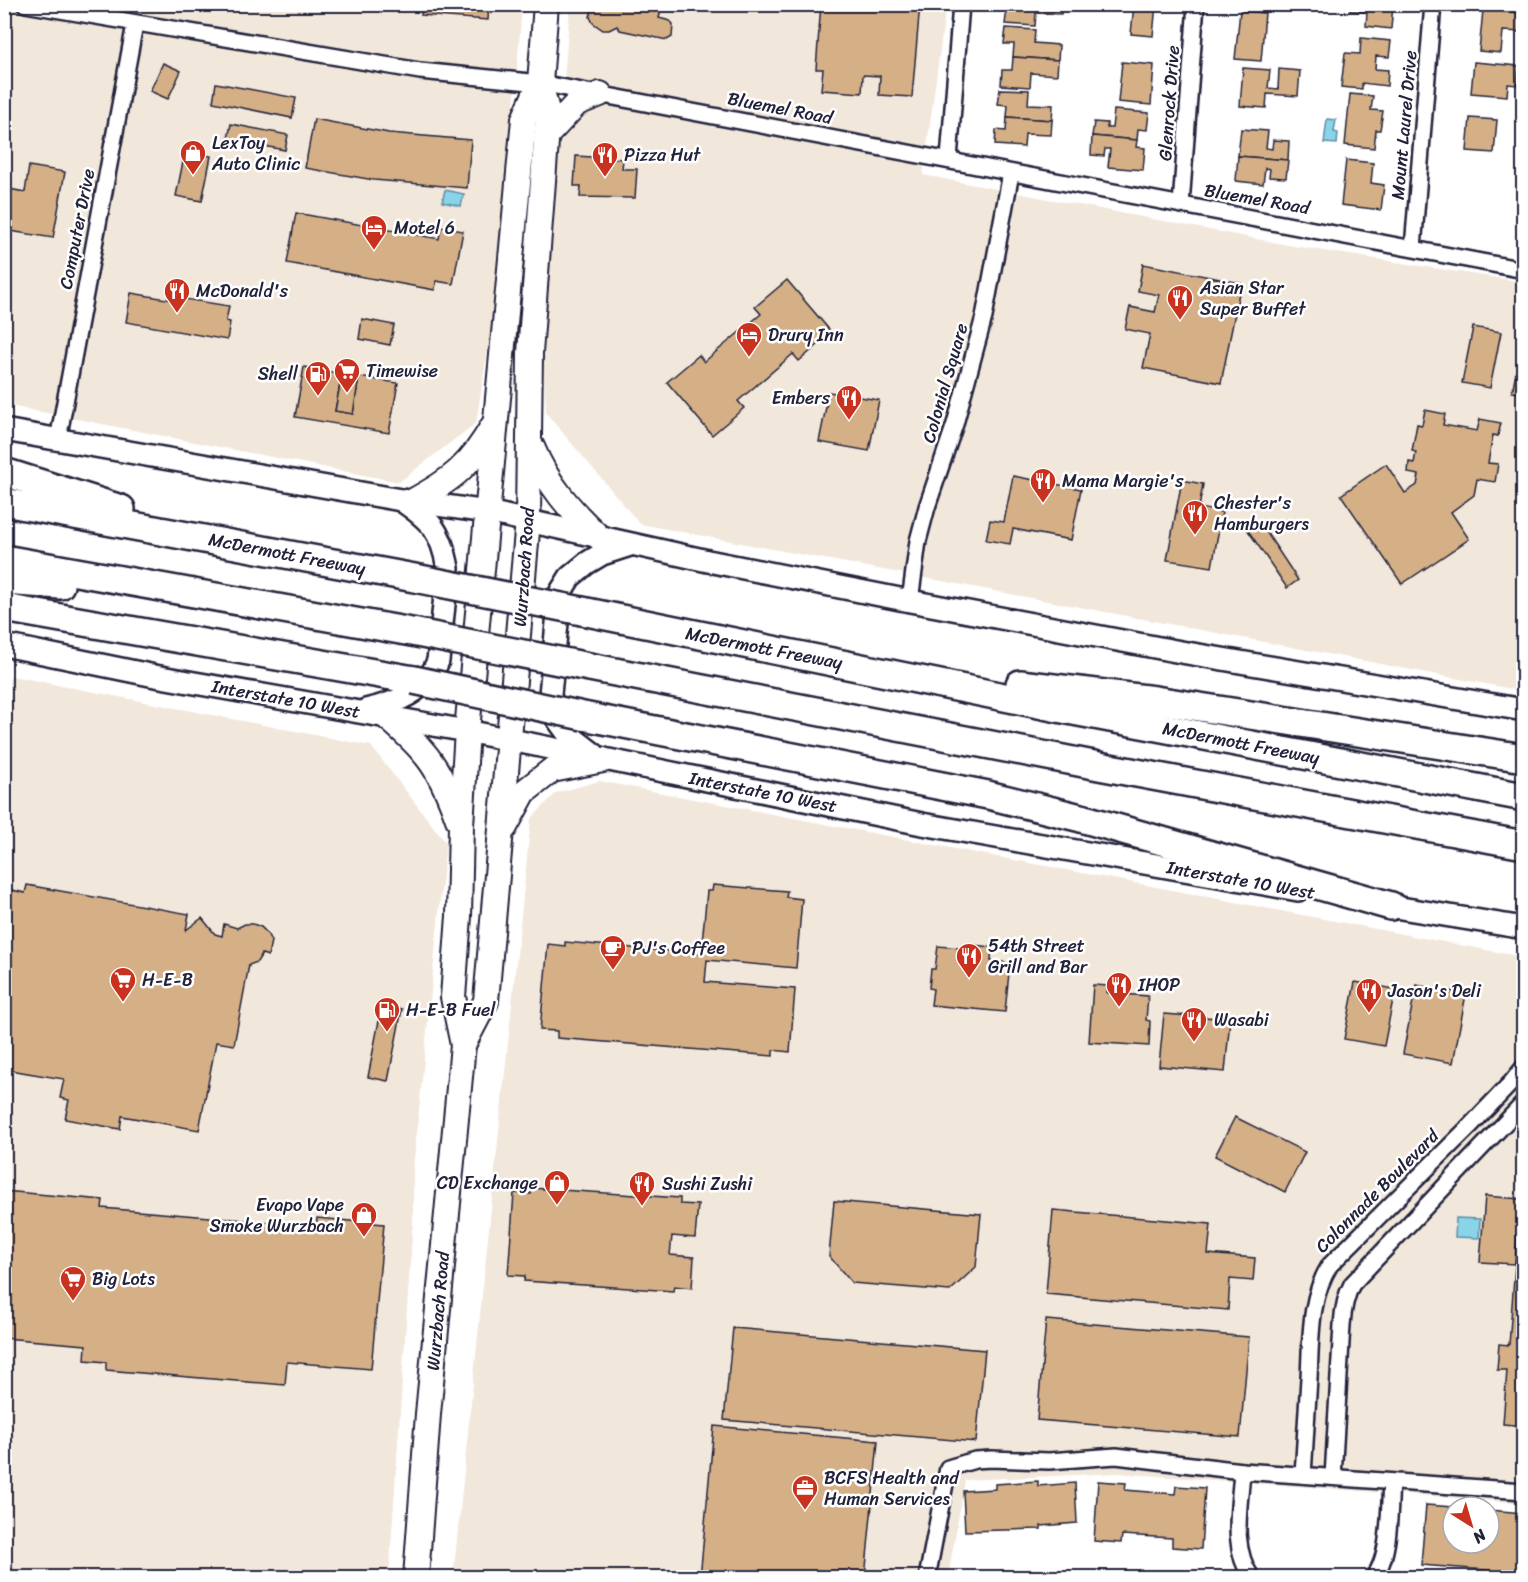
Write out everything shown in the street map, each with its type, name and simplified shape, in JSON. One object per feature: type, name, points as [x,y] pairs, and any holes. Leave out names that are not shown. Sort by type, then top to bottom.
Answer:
[{"type":"highway","points":[[4,472],[45,483],[210,540]]},
{"type":"highway","name":"McDermott Freeway","points":[[4,502],[420,579],[1063,709],[1524,798]]},
{"type":"highway","points":[[4,560],[417,633],[1098,766],[1524,845]]},
{"type":"highway","points":[[4,581],[201,595]]},
{"type":"highway","points":[[4,609],[414,680],[583,716],[988,795],[1081,818],[1391,906]]},
{"type":"highway","points":[[819,659],[1155,700],[1524,758]]},
{"type":"main road","name":"Wurzbach Road","points":[[463,1045],[486,1001],[528,520],[530,353],[548,115],[540,83],[546,4]]},
{"type":"main road","name":"Wurzbach Road","points":[[416,1578],[428,1414],[463,1045],[453,996],[467,731],[524,119],[540,83]]},
{"type":"main road","points":[[546,136],[577,103],[600,94]]},
{"type":"main road","points":[[407,500],[450,480],[483,444],[494,424]]},
{"type":"main road","points":[[4,430],[488,512],[600,538],[910,601],[1181,652],[1524,710]]},
{"type":"main road","points":[[530,442],[540,467],[552,486],[578,517],[600,538]]},
{"type":"main road","points":[[360,712],[403,699],[433,674],[438,661],[448,568],[446,554],[438,532],[407,500]]},
{"type":"main road","points":[[603,760],[569,735],[553,713],[550,694],[560,593],[570,577],[586,563],[602,554],[630,544]]},
{"type":"main road","name":"Interstate 10 West","points":[[4,645],[155,676],[467,731],[922,824],[1524,928]]},
{"type":"main road","points":[[387,717],[416,742],[434,764],[444,781],[461,825]]},
{"type":"main road","points":[[500,837],[524,792],[534,783],[552,770],[603,760]]},
{"type":"street","name":"Bluemel Road","points":[[26,4],[420,70],[540,83],[1524,270]]},
{"type":"street","points":[[949,159],[961,4]]},
{"type":"street","name":"Glenrock Drive","points":[[1181,205],[1196,4]]},
{"type":"street","name":"Mount Laurel Drive","points":[[1413,248],[1433,4]]},
{"type":"street","name":"Computer Drive","points":[[58,440],[135,24]]},
{"type":"street","name":"Colonial Square","points":[[910,601],[918,541],[955,424],[984,316],[1011,173]]},
{"type":"street","name":"Colonnade Boulevard","points":[[1303,1475],[1312,1319],[1322,1277],[1330,1265],[1469,1127],[1524,1067]]},
{"type":"street","points":[[1333,1477],[1341,1325],[1347,1292],[1352,1284],[1524,1103]]},
{"type":"street","points":[[927,1578],[948,1468],[975,1460],[1049,1461],[1116,1456],[1242,1471],[1524,1491]]},
{"type":"street","points":[[1242,1471],[1238,1540],[1242,1559],[1252,1578]]},
{"type":"street","points":[[1373,1578],[1381,1563],[1385,1547],[1392,1482]]},
{"type":"shaded area","points":[[4,5],[522,5],[502,260],[476,423],[399,482],[5,405]]},
{"type":"shaded area","points":[[570,5],[946,5],[923,175],[1293,246],[1523,282],[1523,691],[640,524],[546,413],[543,347]]},
{"type":"shaded area","points":[[12,676],[371,746],[446,843],[413,1169],[413,1220],[389,1577],[5,1578],[5,683]]},
{"type":"shaded area","points":[[599,781],[1523,957],[1523,1503],[1501,1501],[1501,1495],[1441,1495],[1441,1497],[1118,1473],[965,1480],[948,1577],[453,1578],[531,819],[556,793]]},
{"type":"water","points":[[1327,119],[1336,120],[1334,132],[1338,133],[1337,144],[1324,143]]},
{"type":"water","points":[[445,190],[464,194],[461,206],[442,202]]},
{"type":"water","points":[[1456,1218],[1480,1219],[1479,1238],[1455,1237]]},
{"type":"building","points":[[422,4],[489,4],[488,20],[421,15]]},
{"type":"building","points":[[821,4],[920,4],[912,97],[879,95],[880,76],[863,75],[862,93],[821,90],[823,69],[816,69]]},
{"type":"building","points":[[1017,4],[1062,4],[1061,14],[1036,13],[1035,26],[1005,24],[1007,9],[1017,10]]},
{"type":"building","points":[[1134,4],[1156,4],[1153,36],[1131,34]]},
{"type":"building","points":[[1350,4],[1393,4],[1391,29],[1366,26],[1367,12],[1350,11]]},
{"type":"building","points":[[593,5],[662,5],[659,18],[673,24],[672,37],[667,40],[620,30],[617,26],[603,30],[593,23],[590,17]]},
{"type":"building","points":[[1483,10],[1524,13],[1523,32],[1503,31],[1501,53],[1479,51]]},
{"type":"building","points":[[1240,11],[1265,13],[1261,61],[1235,59]]},
{"type":"building","points":[[1006,28],[1035,30],[1034,43],[1059,45],[1058,60],[1013,57],[1014,44],[1004,44]]},
{"type":"building","points":[[1361,38],[1391,41],[1389,57],[1376,56],[1375,69],[1388,70],[1387,86],[1362,83],[1362,89],[1341,87],[1345,53],[1360,54]]},
{"type":"building","points":[[1013,57],[1058,60],[1057,75],[1031,73],[1030,87],[1001,85],[1002,70],[1012,70]]},
{"type":"building","points":[[1122,62],[1154,65],[1151,105],[1118,102]]},
{"type":"building","points":[[1474,62],[1519,66],[1517,85],[1508,84],[1507,96],[1471,93]]},
{"type":"building","points":[[163,63],[181,71],[168,99],[150,91]]},
{"type":"building","points":[[1243,68],[1270,70],[1268,88],[1278,89],[1279,69],[1300,71],[1298,96],[1267,94],[1266,108],[1240,106]]},
{"type":"building","points":[[216,83],[296,98],[292,118],[213,102]]},
{"type":"building","points":[[1000,89],[1029,90],[1028,104],[1053,105],[1052,120],[1007,117],[1008,105],[998,104]]},
{"type":"building","points":[[1350,94],[1373,96],[1371,110],[1383,111],[1380,130],[1376,130],[1374,148],[1345,145]]},
{"type":"building","points":[[1114,110],[1149,113],[1147,130],[1138,129],[1137,140],[1092,136],[1094,122],[1107,123],[1107,128],[1112,128]]},
{"type":"building","points":[[1007,117],[1052,120],[1051,135],[1025,134],[1024,147],[995,145],[996,130],[1006,131]]},
{"type":"building","points":[[1470,118],[1497,120],[1494,153],[1467,151]]},
{"type":"building","name":"Motel 6","points":[[314,119],[389,133],[471,140],[467,188],[374,180],[305,168]]},
{"type":"building","points":[[231,124],[288,135],[285,150],[228,139]]},
{"type":"building","points":[[1241,129],[1268,131],[1266,148],[1272,149],[1273,140],[1289,141],[1288,160],[1238,156]]},
{"type":"building","points":[[1092,136],[1137,140],[1136,147],[1145,148],[1143,170],[1108,167],[1110,149],[1105,149],[1104,156],[1091,155]]},
{"type":"building","name":"LexToy Auto Clinic","points":[[185,152],[211,156],[202,201],[176,196]]},
{"type":"building","name":"Pizza Hut","points":[[576,156],[623,159],[622,169],[637,169],[635,198],[580,197],[581,186],[574,186]]},
{"type":"building","points":[[1238,156],[1288,160],[1286,178],[1269,177],[1270,169],[1265,168],[1263,184],[1236,181]]},
{"type":"building","points":[[1346,160],[1373,163],[1371,183],[1384,185],[1381,210],[1341,205]]},
{"type":"building","points":[[29,166],[65,172],[53,238],[4,230],[4,188],[25,192]]},
{"type":"building","name":"Motel 6","points":[[296,213],[439,239],[441,227],[463,231],[453,284],[436,281],[435,290],[287,263]]},
{"type":"building","name":"Asian Star Super Buffet","points":[[1143,264],[1241,283],[1221,383],[1143,368],[1150,334],[1125,329],[1130,307],[1155,312],[1159,295],[1138,291]]},
{"type":"building","name":"Drury Inn","points":[[787,280],[832,333],[799,361],[793,354],[738,401],[744,408],[712,435],[667,382],[699,355],[704,362],[761,314],[755,307]]},
{"type":"building","name":"McDonald's","points":[[131,293],[184,302],[185,299],[229,306],[226,321],[230,322],[227,340],[126,322]]},
{"type":"building","points":[[362,319],[394,325],[390,345],[359,339]]},
{"type":"building","points":[[1473,327],[1501,332],[1490,388],[1462,383]]},
{"type":"building","points":[[1524,337],[1524,394],[1512,392]]},
{"type":"building","name":"Shell","points":[[304,367],[342,374],[335,411],[353,414],[359,377],[398,383],[389,433],[295,417]]},
{"type":"building","name":"Timewise","points":[[342,374],[359,377],[353,414],[335,411]]},
{"type":"building","name":"Embers","points":[[829,392],[879,400],[869,451],[819,442]]},
{"type":"building","points":[[1425,410],[1445,414],[1443,425],[1477,431],[1480,419],[1501,423],[1498,436],[1493,435],[1488,463],[1498,464],[1495,482],[1477,479],[1474,495],[1451,512],[1469,539],[1402,584],[1341,495],[1386,464],[1405,493],[1417,485],[1419,475],[1408,473],[1409,462],[1414,463],[1416,452],[1412,451],[1417,424],[1422,425]]},
{"type":"building","name":"Mama Margie's","points":[[1013,476],[1081,489],[1071,540],[1013,529],[1010,544],[986,540],[990,520],[1004,522]]},
{"type":"building","name":"Chester's Hamburgers","points":[[1182,480],[1203,484],[1199,508],[1222,512],[1212,567],[1167,560]]},
{"type":"building","points":[[1259,521],[1298,580],[1287,588],[1247,529]]},
{"type":"building","name":"H-E-B","points":[[27,885],[189,914],[186,930],[202,918],[215,934],[222,936],[224,924],[237,928],[245,924],[253,924],[261,927],[267,933],[271,941],[268,956],[262,954],[257,962],[249,965],[234,1045],[216,1042],[199,1130],[122,1116],[120,1129],[65,1119],[69,1100],[60,1098],[64,1079],[4,1069],[4,930],[12,890],[25,893]]},
{"type":"building","points":[[713,885],[787,891],[786,897],[802,899],[796,968],[707,960],[705,982],[795,989],[790,1052],[773,1050],[773,1056],[557,1038],[557,1031],[540,1030],[548,944],[565,946],[565,942],[701,954],[707,891],[712,891]]},
{"type":"building","points":[[4,903],[10,904],[4,930]]},
{"type":"building","name":"54th Street Grill and Bar","points":[[972,945],[992,947],[991,961],[1010,963],[1005,1012],[931,1005],[933,989],[929,988],[931,969],[935,969],[938,946],[971,949]]},
{"type":"building","name":"Jason's Deli","points":[[1355,982],[1395,989],[1384,1046],[1344,1039]]},
{"type":"building","name":"IHOP","points":[[1093,985],[1108,986],[1107,993],[1148,996],[1146,1020],[1150,1021],[1149,1046],[1089,1042]]},
{"type":"building","points":[[1416,985],[1466,994],[1453,1063],[1403,1054]]},
{"type":"building","name":"H-E-B Fuel","points":[[382,1005],[402,1009],[388,1081],[368,1077]]},
{"type":"building","name":"Wasabi","points":[[1164,1014],[1230,1019],[1225,1072],[1159,1066]]},
{"type":"building","points":[[1235,1117],[1305,1152],[1285,1192],[1215,1156]]},
{"type":"building","points":[[531,1188],[680,1198],[680,1204],[698,1205],[695,1238],[672,1236],[670,1255],[694,1257],[692,1288],[674,1286],[673,1291],[524,1281],[525,1276],[508,1275],[514,1193],[531,1194]]},
{"type":"building","points":[[4,1191],[103,1200],[102,1208],[316,1226],[317,1218],[384,1224],[371,1369],[287,1362],[285,1385],[106,1370],[106,1362],[85,1360],[86,1345],[4,1338]]},
{"type":"building","points":[[1485,1196],[1520,1199],[1515,1264],[1480,1262]]},
{"type":"building","points":[[1520,1199],[1524,1199],[1524,1426],[1503,1424],[1507,1370],[1497,1370],[1499,1344],[1509,1345]]},
{"type":"building","points":[[834,1201],[981,1214],[976,1267],[950,1291],[852,1283],[829,1256]]},
{"type":"building","points":[[1053,1210],[1211,1224],[1208,1254],[1255,1258],[1253,1281],[1230,1279],[1228,1310],[1046,1294]]},
{"type":"building","points":[[1046,1320],[1249,1337],[1240,1437],[1037,1420]]},
{"type":"building","points":[[733,1328],[985,1350],[976,1442],[724,1420]]},
{"type":"building","points":[[714,1426],[878,1441],[865,1578],[700,1578]]},
{"type":"building","points":[[1038,1481],[1038,1486],[1075,1483],[1077,1523],[1041,1526],[1041,1529],[965,1531],[963,1491],[995,1489],[995,1484]]},
{"type":"building","points":[[1098,1481],[1126,1483],[1125,1490],[1175,1494],[1176,1486],[1205,1488],[1201,1549],[1172,1547],[1172,1538],[1122,1535],[1121,1543],[1094,1541]]},
{"type":"building","points":[[1426,1505],[1441,1506],[1441,1555],[1501,1555],[1501,1511],[1524,1513],[1524,1573],[1421,1565]]},
{"type":"place","name":"LexToy Auto Clinic","points":[[193,176]]},
{"type":"place","name":"Pizza Hut","points":[[605,178]]},
{"type":"place","name":"Motel 6","points":[[374,251]]},
{"type":"place","name":"McDonald's","points":[[177,314]]},
{"type":"place","name":"Asian Star Super Buffet","points":[[1180,321]]},
{"type":"place","name":"Drury Inn","points":[[749,358]]},
{"type":"place","name":"Timewise","points":[[347,394]]},
{"type":"place","name":"Shell","points":[[318,397]]},
{"type":"place","name":"Embers","points":[[849,421]]},
{"type":"place","name":"Mama Margie's","points":[[1043,504]]},
{"type":"place","name":"Chester's Hamburgers","points":[[1195,536]]},
{"type":"place","name":"PJ's Coffee","points":[[613,971]]},
{"type":"place","name":"54th Street Grill and Bar","points":[[969,979]]},
{"type":"place","name":"H-E-B","points":[[123,1003]]},
{"type":"place","name":"IHOP","points":[[1119,1008]]},
{"type":"place","name":"Jason's Deli","points":[[1369,1014]]},
{"type":"place","name":"H-E-B Fuel","points":[[387,1033]]},
{"type":"place","name":"Wasabi","points":[[1194,1043]]},
{"type":"place","name":"CD Exchange","points":[[557,1206]]},
{"type":"place","name":"Sushi Zushi","points":[[642,1207]]},
{"type":"place","name":"Evapo Vape Smoke Wurzbach","points":[[364,1238]]},
{"type":"place","name":"Big Lots","points":[[73,1302]]},
{"type":"place","name":"BCFS Health and Human Services","points":[[805,1511]]}]
